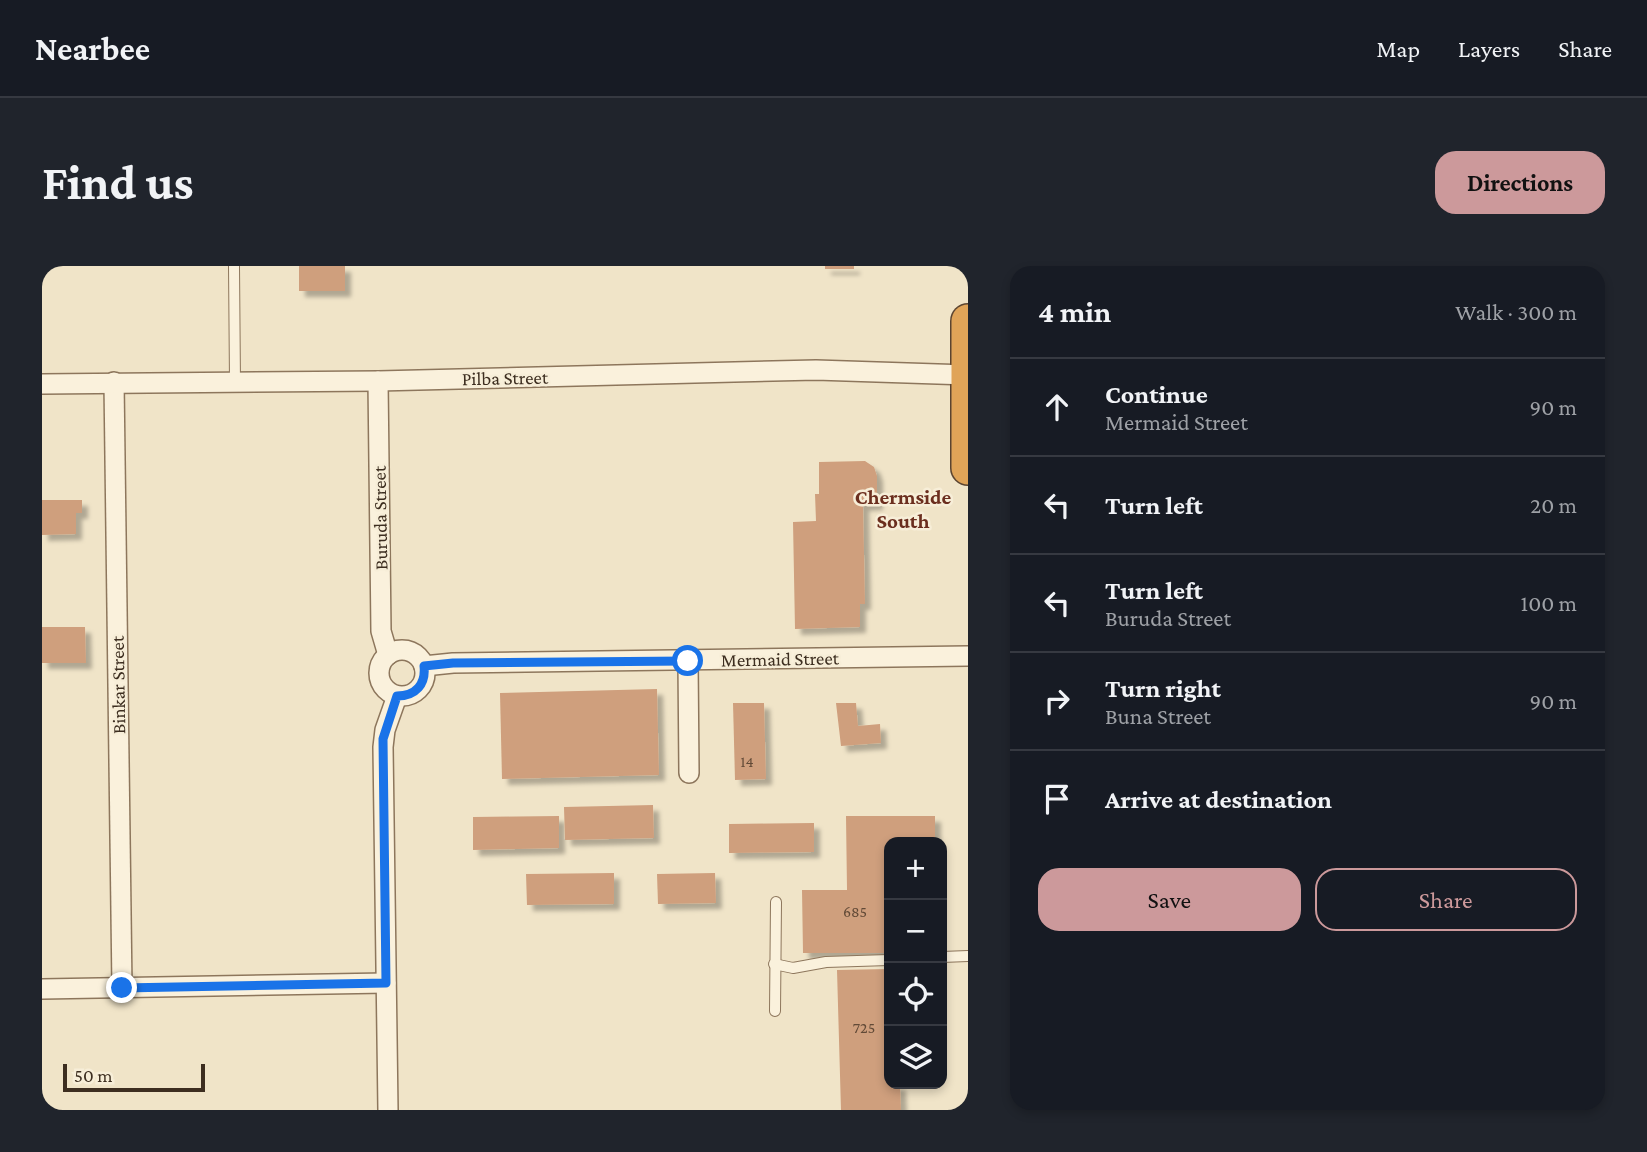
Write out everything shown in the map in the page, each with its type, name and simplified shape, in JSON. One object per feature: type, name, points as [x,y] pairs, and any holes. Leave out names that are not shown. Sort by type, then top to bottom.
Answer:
[{"type":"highway","points":[[968,321],[968,468]]},
{"type":"street","name":"Pilba Street","points":[[42,384],[378,381],[816,370],[968,374]]},
{"type":"street","name":"Buruda Street","points":[[378,381],[381,631],[388,655]]},
{"type":"street","name":"Binkar Street","points":[[114,382],[122,988]]},
{"type":"street","points":[[402,650],[420,660],[425,674],[419,688],[405,696],[390,693],[380,682],[379,667],[388,655],[402,650]]},
{"type":"street","name":"Mermaid Street","points":[[424,666],[453,663],[968,656]]},
{"type":"street","points":[[688,661],[689,773]]},
{"type":"street","points":[[388,1110],[383,739],[397,696]]},
{"type":"street","points":[[42,989],[386,983]]},
{"type":"lane","points":[[234,266],[236,382]]},
{"type":"lane","points":[[775,1011],[776,902]]},
{"type":"lane","points":[[947,957],[968,956]]},
{"type":"lane","points":[[774,964],[793,968],[826,962],[884,960]]},
{"type":"building","points":[[299,266],[345,266],[345,291],[299,291]]},
{"type":"building","points":[[825,266],[854,266],[854,269],[825,269]]},
{"type":"building","points":[[865,461],[874,467],[877,476],[877,504],[863,505],[865,604],[860,604],[860,627],[795,629],[793,522],[816,521],[815,494],[819,494],[819,462]]},
{"type":"building","points":[[42,500],[82,500],[82,513],[76,513],[76,534],[42,535]]},
{"type":"building","points":[[42,627],[85,627],[86,663],[42,663]]},
{"type":"building","points":[[657,689],[659,775],[502,779],[500,693]]},
{"type":"building","points":[[733,703],[764,703],[766,779],[735,780]]},
{"type":"building","points":[[836,703],[856,703],[858,726],[880,724],[881,743],[841,746]]},
{"type":"building","points":[[653,805],[654,838],[565,840],[564,807]]},
{"type":"building","points":[[559,816],[559,848],[473,850],[473,817]]},
{"type":"building","points":[[846,816],[935,816],[935,837],[884,837],[884,953],[803,953],[802,890],[847,890]]},
{"type":"building","points":[[814,823],[814,852],[729,853],[729,824]]},
{"type":"building","points":[[614,873],[614,904],[527,905],[526,874]]},
{"type":"building","points":[[715,873],[716,903],[658,904],[657,874]]},
{"type":"building","points":[[884,969],[884,1089],[900,1089],[901,1110],[841,1110],[837,970]]},
{"type":"district","name":"Chermside South","points":[[903,509]]},
{"type":"route","points":[[122,988],[386,983],[383,739],[397,696],[405,696],[419,688],[425,674],[424,666],[453,663],[688,661]]}]
